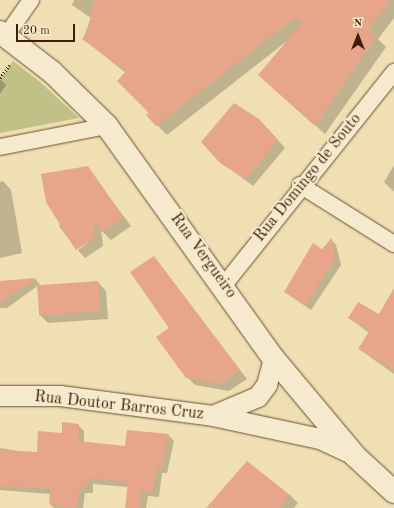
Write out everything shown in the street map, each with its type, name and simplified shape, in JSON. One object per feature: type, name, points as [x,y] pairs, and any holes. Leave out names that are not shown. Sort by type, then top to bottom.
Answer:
[{"type":"main road","name":"Rua Vergueiro","points":[[3,34],[52,72],[107,126],[224,285],[274,358],[356,456],[394,492]]},
{"type":"street","points":[[3,34],[31,0]]},
{"type":"street","name":"Rua Domingo de Souto","points":[[224,285],[300,185],[394,72]]},
{"type":"street","points":[[0,147],[107,126]]},
{"type":"street","points":[[300,185],[394,244]]},
{"type":"street","name":"Rua Doutor Barros Cruz","points":[[213,416],[258,397],[267,385],[274,358]]},
{"type":"street","name":"Rua Doutor Barros Cruz","points":[[0,396],[60,396],[213,416],[320,439],[356,456]]},
{"type":"path","points":[[0,78],[12,60]]},
{"type":"green space","points":[[13,61],[40,82],[79,118],[0,133],[0,80]]},
{"type":"building","points":[[94,0],[391,0],[368,30],[377,36],[315,126],[258,75],[302,23],[296,17],[156,126],[146,115],[149,113],[117,81],[126,71],[82,39],[87,34]]},
{"type":"building","points":[[234,103],[259,119],[278,140],[245,179],[220,163],[201,142]]},
{"type":"building","points":[[88,166],[124,218],[102,232],[94,221],[95,237],[76,250],[46,202],[41,174]]},
{"type":"building","points":[[331,238],[335,259],[305,305],[284,292],[313,243],[323,250]]},
{"type":"building","points":[[154,256],[240,370],[221,384],[186,378],[156,337],[169,328],[130,272]]},
{"type":"building","points":[[36,278],[0,303],[0,281]]},
{"type":"building","points":[[98,281],[100,311],[39,315],[37,285]]},
{"type":"building","points":[[394,288],[394,370],[358,349],[370,330],[348,318],[358,302],[379,314]]},
{"type":"building","points":[[62,422],[79,424],[78,441],[125,446],[127,430],[169,434],[162,468],[157,467],[153,492],[142,490],[139,508],[125,508],[128,482],[88,478],[87,488],[80,487],[76,508],[49,504],[50,489],[0,486],[0,450],[37,452],[38,431],[62,433]]},
{"type":"building","points":[[247,461],[290,495],[279,508],[206,508]]}]
